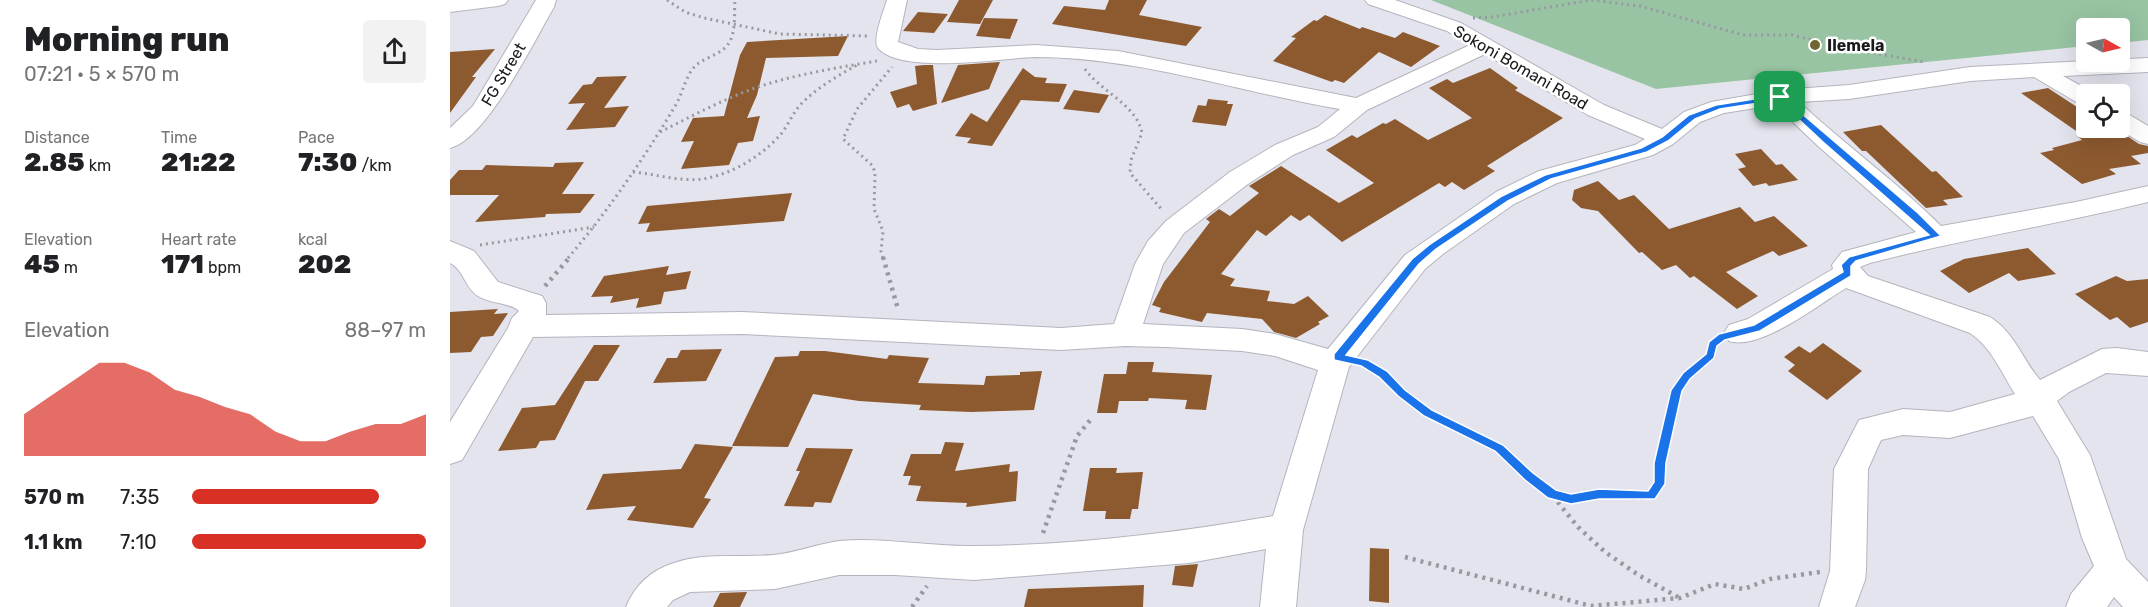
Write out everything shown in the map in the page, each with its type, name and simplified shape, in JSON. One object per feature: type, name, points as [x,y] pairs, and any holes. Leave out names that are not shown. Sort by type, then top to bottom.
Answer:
[{"type":"street","points":[[450,6],[498,0]]},
{"type":"street","name":"FG Street","points":[[450,141],[482,110],[546,0]]},
{"type":"street","points":[[897,0],[887,36],[887,45],[916,55],[937,56],[1011,51],[1063,52],[1131,59],[1359,105]]},
{"type":"street","name":"Sokoni Bomani Road","points":[[1375,0],[1425,16],[1487,45],[1596,110],[1665,139]]},
{"type":"street","points":[[1125,335],[1149,264],[1158,248],[1175,227],[1239,178],[1284,150],[1326,132],[1359,105],[1487,45]]},
{"type":"street","points":[[1278,607],[1286,530],[1336,360],[1415,262],[1466,223],[1505,198],[1548,177],[1644,150],[1665,139],[1692,117],[1719,107],[1780,97],[1849,92],[1970,74],[2148,65]]},
{"type":"street","points":[[2037,70],[2076,92]]},
{"type":"street","points":[[1780,97],[1826,141],[1936,236]]},
{"type":"street","points":[[2130,125],[2148,137]]},
{"type":"street","points":[[2147,607],[2113,570],[2100,538],[2074,455],[2045,408],[1992,333],[1980,325],[1858,283],[1848,273],[1846,265],[1852,259],[1936,236],[2076,211],[2148,194]]},
{"type":"street","points":[[462,248],[464,258],[472,266],[480,281],[488,289],[527,314],[1061,339],[1125,335],[1242,340],[1275,345],[1336,360]]},
{"type":"street","points":[[1739,333],[1757,328],[1848,273]]},
{"type":"street","points":[[450,450],[527,314]]},
{"type":"street","points":[[1837,605],[1847,580],[1848,571],[1851,469],[1870,429],[1903,422],[1950,424],[2030,404],[2058,383],[2102,361],[2116,360],[2148,364]]},
{"type":"street","points":[[644,607],[660,588],[675,579],[690,575],[775,572],[839,558],[896,558],[974,563],[1011,561],[1189,547],[1286,530]]},
{"type":"street","points":[[2084,607],[2113,570]]},
{"type":"path","points":[[667,0],[686,12],[731,25],[793,36],[887,36]]},
{"type":"path","points":[[527,314],[595,226],[633,172],[676,105],[692,70],[699,63],[719,53],[732,38],[731,25],[735,0]]},
{"type":"path","points":[[1470,18],[1492,17],[1570,1],[1591,0],[1640,6],[1743,34],[1792,35],[1850,49],[1929,62]]},
{"type":"path","points":[[1063,52],[1083,64],[1089,77],[1122,102],[1140,127],[1141,137],[1129,166],[1130,173],[1158,203],[1175,227]]},
{"type":"path","points":[[660,132],[755,88],[823,69],[884,60]]},
{"type":"path","points":[[896,61],[853,115],[846,127],[843,139],[873,166],[875,174],[874,209],[883,231],[881,251],[893,298],[907,332]]},
{"type":"path","points":[[633,172],[686,180],[714,177],[731,171],[779,136],[800,105],[862,62]]},
{"type":"path","points":[[462,248],[595,226]]},
{"type":"path","points":[[1552,495],[1571,499],[1599,494],[1641,497],[1650,496],[1655,492],[1659,484],[1660,463],[1677,390],[1687,376],[1710,356],[1712,345],[1722,337],[1739,333]]},
{"type":"path","points":[[1336,360],[1364,363],[1383,374],[1401,393],[1428,413],[1499,448],[1552,495],[1578,527],[1605,552],[1640,576],[1680,598]]},
{"type":"path","points":[[1011,561],[1032,546],[1043,533],[1077,436],[1092,418]]},
{"type":"path","points":[[1405,557],[1519,589],[1591,606],[1680,598],[1715,584],[1744,588],[1778,577],[1848,571]]},
{"type":"green space","name":"Ilemela","points":[[1431,0],[2148,0],[2148,40],[2130,42],[2130,18],[2076,18],[2076,47],[1656,89]]},
{"type":"building","points":[[959,0],[993,0],[980,24],[947,22]]},
{"type":"building","points":[[1109,0],[1147,0],[1139,15],[1202,27],[1186,46],[1052,24],[1064,6],[1105,10]]},
{"type":"building","points":[[918,12],[948,14],[934,33],[903,31]]},
{"type":"building","points":[[1325,15],[1360,29],[1362,27],[1395,38],[1403,32],[1440,46],[1411,67],[1379,52],[1344,83],[1335,80],[1332,82],[1273,61],[1296,38],[1291,37]]},
{"type":"building","points":[[984,18],[1018,19],[1010,39],[976,36]]},
{"type":"building","points":[[848,36],[838,56],[766,58],[757,95],[747,118],[760,116],[753,141],[738,143],[729,165],[681,169],[694,141],[681,142],[693,118],[724,116],[740,55],[747,42]]},
{"type":"building","points":[[495,49],[472,77],[476,77],[450,113],[450,52]]},
{"type":"building","points":[[1000,62],[989,89],[941,103],[958,65]]},
{"type":"building","points":[[933,65],[937,104],[913,111],[909,104],[897,108],[890,92],[917,84],[915,66]]},
{"type":"building","points":[[1023,68],[1035,77],[1047,78],[1045,83],[1067,84],[1059,102],[1021,100],[992,146],[967,143],[971,138],[955,136],[971,113],[987,122]]},
{"type":"building","points":[[1490,68],[1518,88],[1515,90],[1563,118],[1487,166],[1495,171],[1464,190],[1452,182],[1445,187],[1439,183],[1342,242],[1309,215],[1300,221],[1291,215],[1266,236],[1257,230],[1221,274],[1235,279],[1230,286],[1270,291],[1267,301],[1294,304],[1308,296],[1329,316],[1318,322],[1320,324],[1296,338],[1274,332],[1262,319],[1207,313],[1202,322],[1159,312],[1161,308],[1152,305],[1164,282],[1210,222],[1206,219],[1219,209],[1230,216],[1259,193],[1249,186],[1281,166],[1339,203],[1374,183],[1326,150],[1352,135],[1357,138],[1395,119],[1428,140],[1472,118],[1429,88],[1447,79],[1453,83]]},
{"type":"building","points":[[627,76],[604,108],[629,106],[615,127],[566,130],[585,103],[568,104],[583,85],[592,84],[597,77]]},
{"type":"building","points":[[2048,88],[2076,106],[2076,131],[2021,93]]},
{"type":"building","points":[[1074,90],[1109,95],[1099,113],[1063,109]]},
{"type":"building","points":[[1208,99],[1228,101],[1227,104],[1233,104],[1226,126],[1192,122],[1198,105],[1206,106]]},
{"type":"building","points":[[1881,125],[1963,197],[1943,200],[1948,205],[1926,208],[1843,132]]},
{"type":"building","points":[[2080,138],[2130,138],[2139,144],[2148,146],[2148,153],[2131,156],[2141,164],[2109,169],[2116,174],[2082,184],[2040,153],[2082,140]]},
{"type":"building","points":[[1761,149],[1776,165],[1782,164],[1798,180],[1769,186],[1766,183],[1753,186],[1738,169],[1746,167],[1735,154]]},
{"type":"building","points":[[584,162],[562,194],[595,194],[580,213],[546,214],[545,217],[475,222],[499,195],[450,195],[450,180],[459,170],[482,170],[486,165],[553,167],[555,163]]},
{"type":"building","points":[[1598,181],[1619,200],[1634,195],[1669,229],[1740,207],[1755,222],[1774,216],[1808,246],[1779,256],[1773,251],[1726,272],[1758,296],[1737,309],[1694,276],[1690,278],[1676,265],[1662,270],[1642,252],[1639,253],[1598,211],[1581,208],[1572,200],[1574,190]]},
{"type":"building","points":[[792,193],[784,221],[646,232],[650,223],[638,224],[647,206]]},
{"type":"building","points":[[2028,248],[2056,274],[2018,281],[2009,273],[1969,293],[1940,271],[1964,259]]},
{"type":"building","points":[[669,266],[666,275],[691,271],[686,289],[664,292],[661,304],[636,308],[639,298],[610,303],[613,296],[591,297],[604,276]]},
{"type":"building","points":[[2116,276],[2127,281],[2148,279],[2148,322],[2130,328],[2117,317],[2110,320],[2075,294]]},
{"type":"building","points":[[498,309],[494,314],[508,313],[493,336],[481,337],[471,352],[450,353],[450,312]]},
{"type":"building","points":[[1823,343],[1862,371],[1827,400],[1788,371],[1795,365],[1784,357],[1799,346],[1810,353]]},
{"type":"building","points":[[594,345],[620,345],[598,381],[585,381],[555,440],[540,441],[536,448],[498,451],[522,408],[555,405]]},
{"type":"building","points":[[722,349],[706,381],[653,383],[667,358],[677,358],[681,350]]},
{"type":"building","points":[[800,351],[825,351],[887,359],[889,355],[929,358],[918,383],[984,385],[986,376],[1020,375],[1020,372],[1042,371],[1034,410],[971,412],[919,410],[921,405],[859,401],[813,394],[788,447],[732,446],[775,357],[798,356]]},
{"type":"building","points":[[1128,362],[1154,362],[1152,372],[1212,375],[1206,410],[1185,409],[1187,400],[1149,398],[1148,401],[1119,401],[1117,413],[1097,413],[1104,374],[1126,374]]},
{"type":"building","points":[[945,442],[964,443],[955,471],[1010,464],[1009,472],[1018,471],[1016,501],[966,507],[967,503],[916,501],[921,486],[908,485],[911,476],[903,476],[911,454],[941,454]]},
{"type":"building","points":[[695,444],[733,447],[704,498],[711,499],[693,528],[627,520],[636,506],[586,510],[603,474],[681,469]]},
{"type":"building","points":[[806,448],[853,449],[831,503],[815,502],[813,507],[784,506],[800,471],[796,471]]},
{"type":"building","points":[[1090,468],[1117,468],[1116,473],[1143,472],[1138,509],[1132,509],[1130,519],[1105,519],[1106,511],[1083,511]]},
{"type":"building","points":[[1370,548],[1389,549],[1389,603],[1369,601]]},
{"type":"building","points":[[1198,564],[1193,587],[1172,585],[1175,566]]},
{"type":"building","points":[[1144,585],[1143,607],[1024,607],[1028,589]]},
{"type":"building","points":[[747,592],[740,607],[713,607],[720,593]]},
{"type":"place","name":"Ilemela","points":[[1815,45]]},
{"type":"route","points":[[1780,97],[1826,141],[1915,215],[1936,236],[1852,259],[1846,265],[1848,273],[1757,328],[1722,337],[1712,345],[1710,356],[1687,376],[1677,390],[1660,463],[1659,484],[1650,496],[1599,494],[1571,499],[1552,495],[1499,448],[1428,413],[1401,393],[1383,374],[1364,363],[1338,357],[1415,262],[1466,223],[1505,198],[1548,177],[1644,150],[1665,139],[1692,117],[1719,107],[1780,97]]}]
